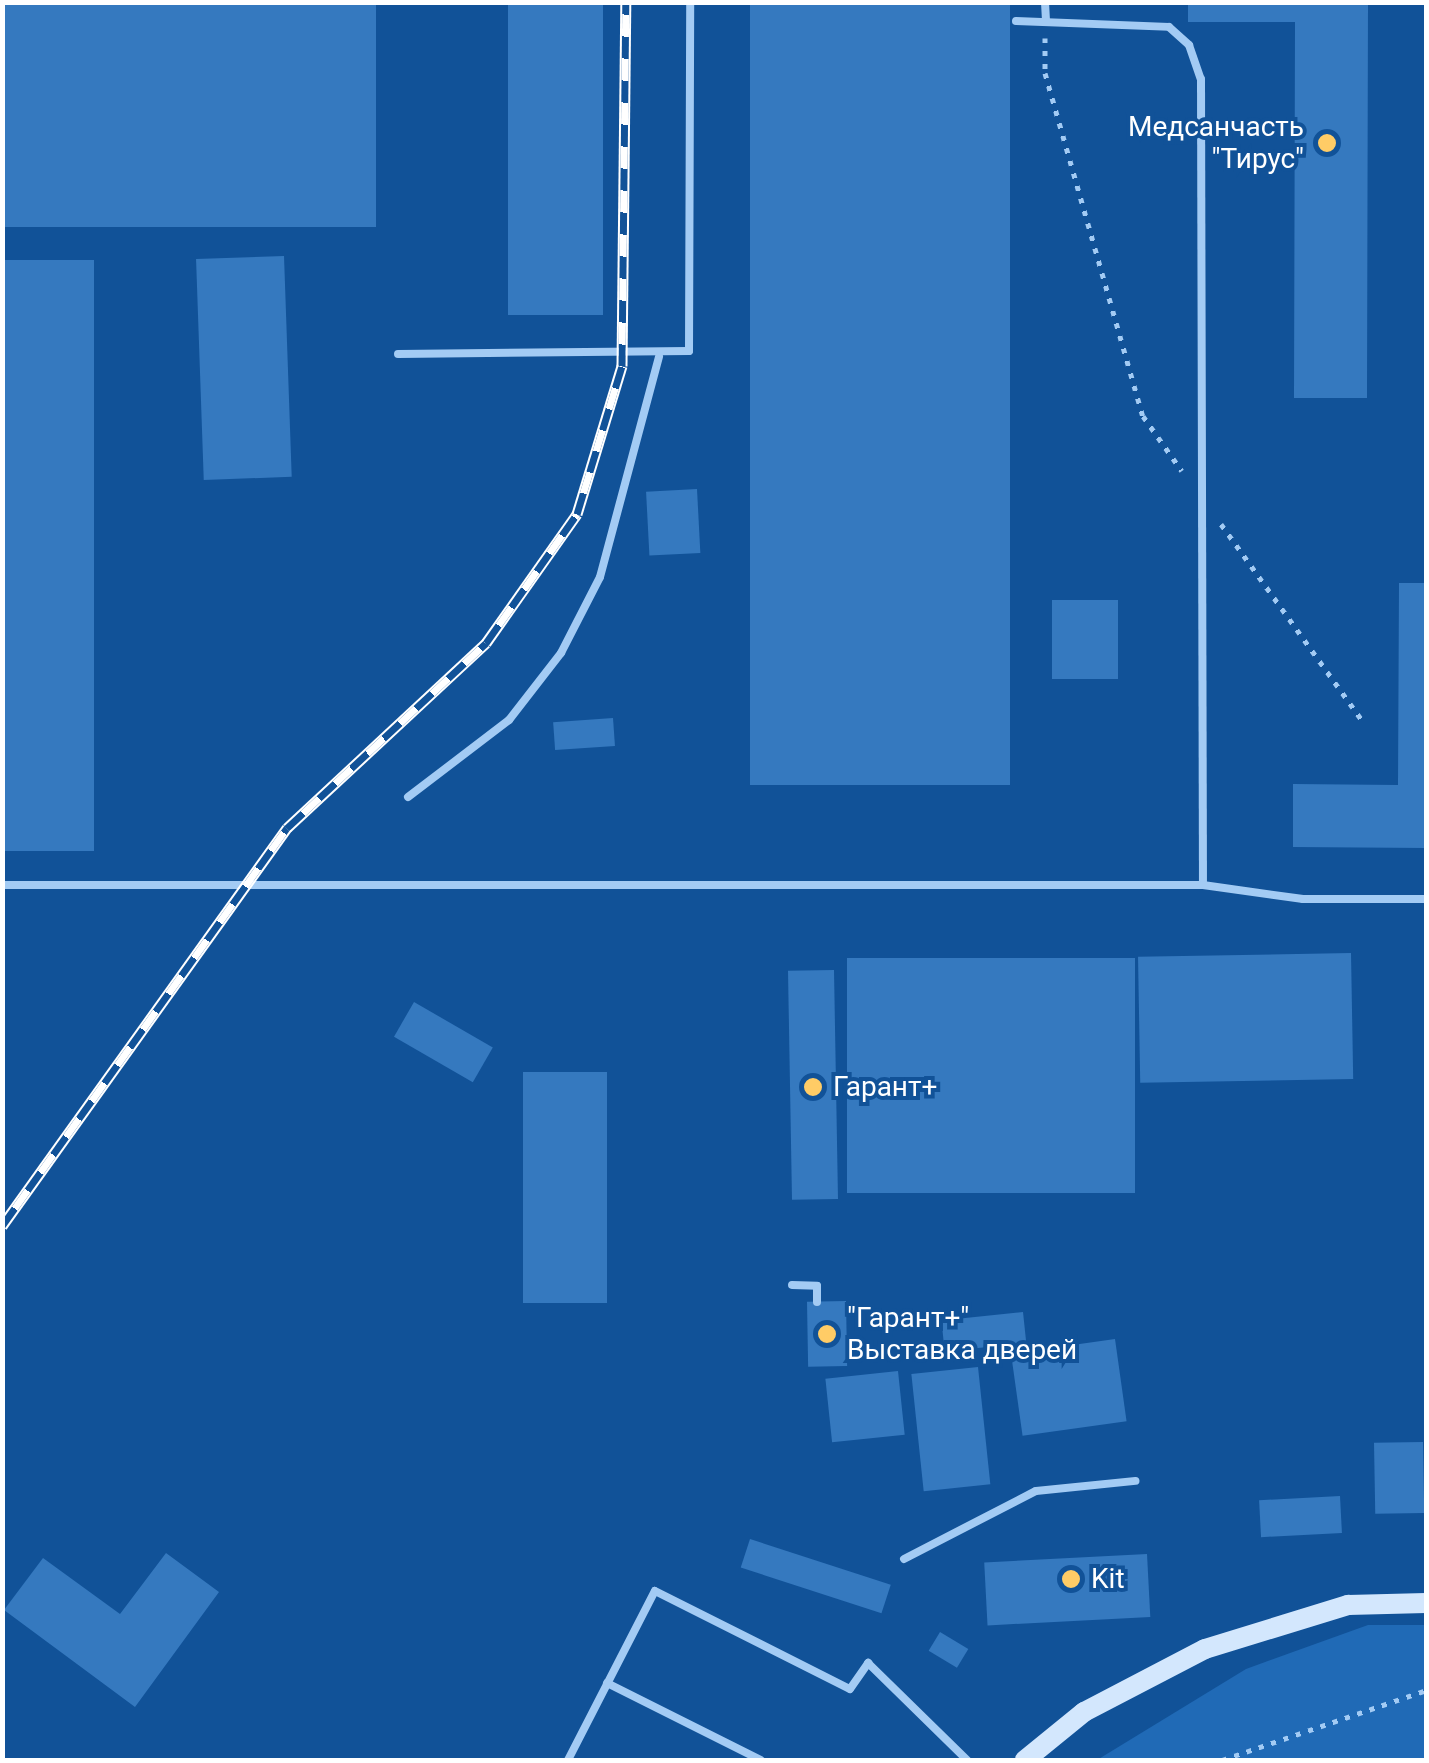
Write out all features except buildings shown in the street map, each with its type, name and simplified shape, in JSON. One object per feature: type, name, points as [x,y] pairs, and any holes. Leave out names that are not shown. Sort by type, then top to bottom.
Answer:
[{"type":"street","points":[[1025,1760],[1084,1712],[1205,1649],[1348,1605],[1426,1603]]},
{"type":"lane","points":[[398,354],[658,357],[689,351],[690,2]]},
{"type":"lane","points":[[1045,2],[1046,22]]},
{"type":"lane","points":[[1016,21],[1169,28],[1189,45],[1201,80],[1203,885]]},
{"type":"lane","points":[[408,797],[509,720],[561,654],[600,577],[658,357]]},
{"type":"lane","points":[[2,885],[1203,885],[1303,899],[1426,898]]},
{"type":"lane","points":[[792,1285],[817,1286],[817,1302]]},
{"type":"lane","points":[[904,1559],[1036,1491],[1136,1482]]},
{"type":"lane","points":[[568,1760],[654,1592],[850,1689],[868,1663],[921,1705],[967,1760]]},
{"type":"lane","points":[[608,1683],[761,1760]]},
{"type":"path","points":[[1046,22],[1045,73],[1143,416],[1362,720]]},
{"type":"path","points":[[1222,1760],[1426,1690]]},
{"type":"shaded area","points":[[1368,1625],[1426,1625],[1426,1760],[1097,1760],[1246,1669]]},
{"type":"railway","points":[[2,1226],[287,828],[486,643],[577,514],[622,366],[626,2]]},
{"type":"place","name":"Медсанчасть \"Тирус\"","points":[[1327,143]]},
{"type":"place","name":"Гарант+","points":[[813,1087]]},
{"type":"place","name":"\"Гарант+\" Выставка дверей","points":[[827,1334]]},
{"type":"place","name":"Kit","points":[[1071,1579]]}]
